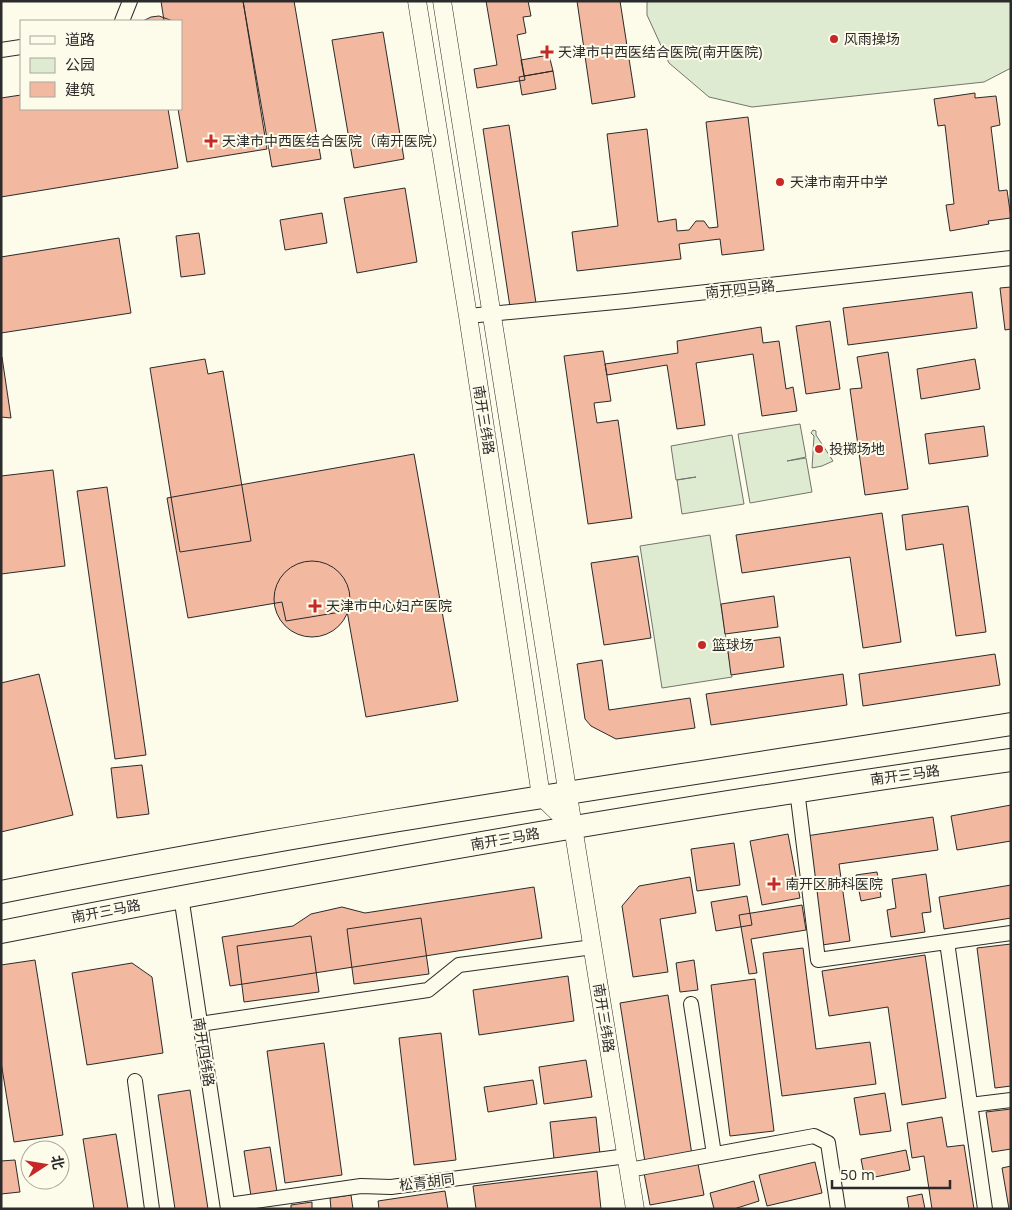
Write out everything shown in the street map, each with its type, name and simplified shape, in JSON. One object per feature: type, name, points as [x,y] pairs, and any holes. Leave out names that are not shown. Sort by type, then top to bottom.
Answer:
[{"type":"main road","points":[[1,892],[172,858],[541,796],[1011,724]]},
{"type":"main road","name":"南开三马路","points":[[1,932],[181,896],[573,826],[797,790],[1011,760]]},
{"type":"street","points":[[122,20],[130,1]]},
{"type":"street","name":"南开三纬路","points":[[417,1],[468,316],[541,796]]},
{"type":"street","name":"南开三纬路","points":[[442,1],[567,793],[635,1209]]},
{"type":"street","points":[[1,50],[20,47]]},
{"type":"street","name":"南开四马路","points":[[468,316],[626,301],[1011,258]]},
{"type":"street","points":[[797,790],[818,960],[1011,933]]},
{"type":"street","points":[[541,796],[573,826]]},
{"type":"street","name":"南开四纬路","points":[[181,896],[228,1207]]},
{"type":"street","points":[[947,942],[985,1209]]},
{"type":"street","points":[[200,1024],[428,990],[460,965],[592,947]]},
{"type":"street","points":[[692,1004],[714,1154]]},
{"type":"street","points":[[135,1081],[152,1209]]},
{"type":"street","points":[[970,1105],[1011,1100]]},
{"type":"street","name":"松青胡同","points":[[228,1207],[361,1186],[392,1187],[714,1154],[814,1136],[828,1143],[838,1209]]},
{"type":"green space","name":"风雨操场","points":[[647,1],[1011,1],[1011,68],[984,82],[752,107],[709,97],[669,63],[647,15]]},
{"type":"green space","points":[[800,424],[806,457],[787,461],[806,458],[812,492],[750,503],[738,434]]},
{"type":"green space","name":"投掷场地","points":[[813,430],[816,431],[816,435],[833,461],[812,468],[814,436],[811,433]]},
{"type":"green space","points":[[732,435],[744,504],[682,514],[677,480],[696,477],[676,480],[671,446]]},
{"type":"green space","points":[[710,535],[732,677],[662,688],[640,546]]},
{"type":"building","points":[[161,1],[243,1],[267,149],[187,162],[178,110],[182,110],[182,20],[164,20]]},
{"type":"building","points":[[243,1],[294,1],[321,159],[272,167]]},
{"type":"building","points":[[486,1],[528,1],[531,16],[523,17],[526,33],[517,35],[525,80],[477,88],[474,69],[497,65]]},
{"type":"building","points":[[577,1],[620,1],[635,97],[592,104]]},
{"type":"building","points":[[159,16],[170,20],[145,20]]},
{"type":"building","points":[[383,32],[404,159],[354,168],[332,40]]},
{"type":"building","points":[[549,55],[553,71],[524,76],[521,60]]},
{"type":"building","points":[[553,71],[556,89],[522,95],[519,77]]},
{"type":"building","points":[[975,93],[975,98],[996,96],[1000,125],[991,127],[999,191],[1007,190],[1011,218],[988,221],[989,224],[950,231],[946,205],[954,204],[945,125],[938,126],[934,99]]},
{"type":"building","points":[[20,95],[20,110],[168,110],[178,168],[1,197],[1,98]]},
{"type":"building","points":[[748,117],[764,250],[722,255],[720,239],[679,244],[681,259],[577,271],[572,232],[618,226],[607,134],[647,129],[658,222],[676,219],[677,231],[689,230],[696,221],[704,221],[709,228],[718,227],[706,122]]},
{"type":"building","points":[[509,125],[536,303],[510,307],[483,129]]},
{"type":"building","points":[[405,188],[417,262],[357,273],[344,198]]},
{"type":"building","points":[[322,213],[327,243],[285,250],[280,220]]},
{"type":"building","points":[[199,233],[205,274],[181,277],[176,236]]},
{"type":"building","points":[[119,238],[131,313],[1,333],[1,257]]},
{"type":"building","points":[[1011,287],[1011,329],[1005,330],[1000,288]]},
{"type":"building","points":[[972,292],[977,328],[848,345],[843,308]]},
{"type":"building","points":[[830,321],[840,389],[806,394],[796,326]]},
{"type":"building","points":[[761,327],[763,343],[779,341],[786,389],[793,387],[797,411],[762,416],[753,354],[696,363],[705,425],[677,429],[667,365],[607,375],[605,364],[678,353],[677,341]]},
{"type":"building","points":[[603,351],[611,401],[594,403],[597,423],[618,420],[632,518],[588,524],[564,356]]},
{"type":"building","points":[[888,352],[908,489],[865,495],[850,389],[862,388],[857,357]]},
{"type":"building","points":[[2,357],[11,418],[1,417]]},
{"type":"building","points":[[205,359],[208,374],[223,371],[251,541],[180,552],[150,368]]},
{"type":"building","points":[[975,359],[980,389],[921,399],[917,369]]},
{"type":"building","points":[[984,426],[988,456],[929,464],[925,434]]},
{"type":"building","points":[[414,454],[458,701],[366,717],[347,611],[286,621],[282,602],[188,618],[167,498]]},
{"type":"building","points":[[53,470],[65,566],[1,574],[1,476]]},
{"type":"building","points":[[107,487],[146,755],[115,759],[77,491]]},
{"type":"building","points":[[968,506],[986,632],[956,636],[943,544],[906,550],[902,515]]},
{"type":"building","points":[[882,513],[901,642],[863,648],[850,557],[742,573],[736,535]]},
{"type":"building","points":[[638,556],[651,638],[604,645],[591,563]]},
{"type":"building","points":[[312,561],[326,564],[339,572],[347,585],[350,599],[347,613],[339,626],[326,634],[312,637],[298,634],[285,626],[277,613],[274,599],[277,585],[285,572],[298,564]]},
{"type":"building","points":[[774,596],[778,627],[725,634],[721,604]]},
{"type":"building","points":[[780,637],[784,667],[731,675],[727,644]]},
{"type":"building","points":[[995,654],[1000,685],[863,706],[859,674]]},
{"type":"building","points":[[602,660],[609,710],[690,698],[695,728],[616,739],[591,726],[585,719],[577,664]]},
{"type":"building","points":[[39,674],[73,815],[1,832],[1,683]]},
{"type":"building","points":[[843,674],[847,705],[711,725],[706,694]]},
{"type":"building","points":[[142,765],[149,814],[117,818],[111,768]]},
{"type":"building","points":[[1011,805],[1011,841],[957,850],[951,816]]},
{"type":"building","points":[[933,817],[938,850],[839,864],[850,941],[822,945],[806,836]]},
{"type":"building","points":[[788,834],[800,898],[762,905],[750,841]]},
{"type":"building","points":[[734,843],[740,885],[697,891],[691,849]]},
{"type":"building","points":[[877,872],[881,897],[861,901],[856,875]]},
{"type":"building","points":[[926,874],[931,912],[922,913],[925,932],[891,937],[887,910],[896,908],[892,879]]},
{"type":"building","points":[[690,877],[696,913],[660,919],[668,972],[633,977],[622,906],[639,886]]},
{"type":"building","points":[[1011,885],[1011,918],[944,929],[939,897]]},
{"type":"building","points":[[534,887],[542,938],[230,986],[222,937],[293,926],[311,914],[342,907],[365,913]]},
{"type":"building","points":[[747,896],[752,925],[716,931],[711,902]]},
{"type":"building","points":[[802,905],[806,930],[751,939],[757,973],[749,974],[739,915]]},
{"type":"building","points":[[421,918],[429,974],[354,984],[347,929]]},
{"type":"building","points":[[311,936],[319,992],[244,1002],[237,946]]},
{"type":"building","points":[[1011,944],[1011,1086],[995,1088],[977,948]]},
{"type":"building","points":[[803,948],[816,1049],[870,1042],[876,1084],[782,1096],[763,953]]},
{"type":"building","points":[[925,955],[946,1098],[902,1105],[888,1007],[829,1016],[822,971]]},
{"type":"building","points":[[35,960],[63,1135],[14,1142],[1,1062],[1,965]]},
{"type":"building","points":[[694,960],[698,990],[680,992],[676,963]]},
{"type":"building","points":[[132,963],[152,977],[163,1053],[87,1065],[72,973]]},
{"type":"building","points":[[568,976],[574,1021],[479,1035],[473,990]]},
{"type":"building","points":[[755,979],[774,1131],[730,1136],[711,985]]},
{"type":"building","points":[[668,995],[692,1155],[645,1162],[620,1003]]},
{"type":"building","points":[[441,1033],[456,1160],[414,1165],[399,1038]]},
{"type":"building","points":[[324,1043],[342,1175],[285,1183],[267,1051]]},
{"type":"building","points":[[586,1060],[592,1097],[544,1104],[539,1067]]},
{"type":"building","points":[[533,1080],[537,1104],[488,1112],[484,1087]]},
{"type":"building","points":[[190,1090],[208,1209],[175,1209],[158,1095]]},
{"type":"building","points":[[885,1093],[891,1131],[860,1135],[854,1098]]},
{"type":"building","points":[[1011,1109],[1011,1149],[992,1152],[986,1112]]},
{"type":"building","points":[[596,1117],[600,1154],[554,1159],[550,1122]]},
{"type":"building","points":[[942,1117],[947,1147],[964,1145],[974,1209],[932,1209],[924,1156],[912,1158],[907,1123]]},
{"type":"building","points":[[116,1134],[128,1209],[94,1209],[83,1139]]},
{"type":"building","points":[[270,1147],[277,1192],[251,1196],[244,1151]]},
{"type":"building","points":[[906,1150],[910,1170],[865,1179],[861,1159]]},
{"type":"building","points":[[15,1160],[20,1192],[1,1194],[1,1161]]},
{"type":"building","points":[[815,1162],[822,1193],[767,1206],[759,1175]]},
{"type":"building","points":[[698,1164],[704,1195],[650,1205],[644,1173]]},
{"type":"building","points":[[1011,1166],[1011,1209],[1009,1209],[1002,1168]]},
{"type":"building","points":[[597,1171],[601,1209],[476,1209],[473,1186]]},
{"type":"building","points":[[754,1181],[759,1201],[734,1209],[714,1209],[710,1193]]},
{"type":"building","points":[[445,1191],[448,1209],[379,1209],[378,1201]]},
{"type":"building","points":[[922,1194],[925,1209],[909,1209],[907,1197]]},
{"type":"building","points":[[351,1195],[353,1209],[331,1209],[330,1198]]},
{"type":"building","points":[[312,1202],[312,1209],[291,1209],[291,1205]]},
{"type":"place","name":"风雨操场","points":[[834,39]]},
{"type":"place","name":"天津市中西医结合医院(南开医院)","points":[[547,52]]},
{"type":"place","name":"天津市中西医结合医院（南开医院）","points":[[211,141]]},
{"type":"place","name":"天津市南开中学","points":[[780,182]]},
{"type":"place","name":"投掷场地","points":[[819,449]]},
{"type":"place","name":"天津市中心妇产医院","points":[[315,606]]},
{"type":"place","name":"篮球场","points":[[702,645]]},
{"type":"place","name":"南开区肺科医院","points":[[774,884]]}]
